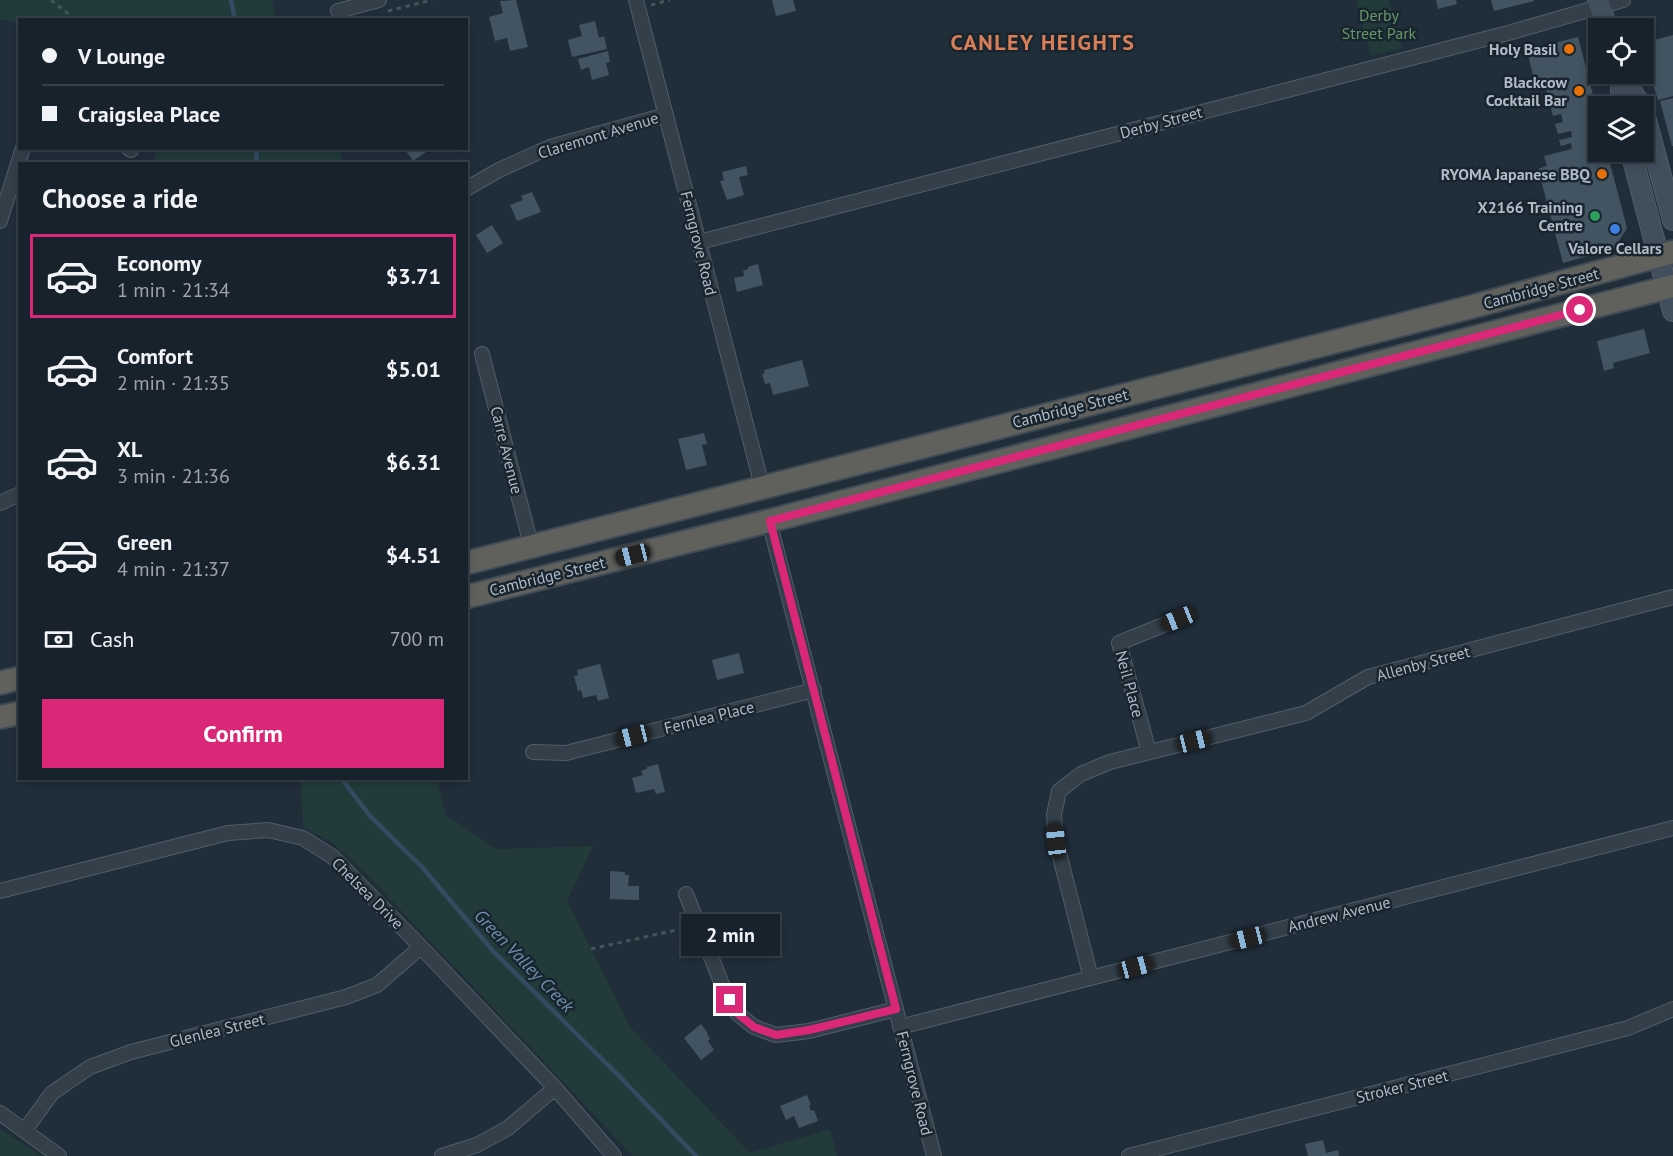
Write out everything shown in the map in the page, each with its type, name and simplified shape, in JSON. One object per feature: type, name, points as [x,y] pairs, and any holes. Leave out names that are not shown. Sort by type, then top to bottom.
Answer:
[{"type":"highway","name":"Cambridge Street","points":[[468,562],[762,486],[1471,308],[1666,254]]},
{"type":"highway","name":"Cambridge Street","points":[[468,596],[770,521],[1670,287]]},
{"type":"highway","points":[[0,683],[18,678]]},
{"type":"highway","points":[[0,717],[18,713]]},
{"type":"main road","points":[[1599,3],[1604,18]]},
{"type":"main road","points":[[1654,150],[1673,220]]},
{"type":"main road","points":[[1634,162],[1666,254],[1673,311]]},
{"type":"street","name":"Ferngrove Road","points":[[636,0],[762,486]]},
{"type":"street","name":"Derby Street","points":[[699,242],[1491,37],[1599,3],[1623,0]]},
{"type":"street","points":[[338,11],[380,6]]},
{"type":"street","name":"Claremont Avenue","points":[[468,188],[499,170],[550,147],[666,115]]},
{"type":"street","points":[[0,221],[18,164]]},
{"type":"street","name":"Carre Avenue","points":[[482,354],[531,545]]},
{"type":"street","points":[[0,503],[18,495]]},
{"type":"street","name":"Ferngrove Road","points":[[770,521],[934,1156]]},
{"type":"street","name":"Allenby Street","points":[[1091,978],[1056,841],[1054,814],[1059,791],[1081,774],[1110,762],[1306,713],[1368,677],[1673,597]]},
{"type":"street","name":"Neil Place","points":[[1149,752],[1119,643],[1178,619]]},
{"type":"street","name":"Fernlea Place","points":[[533,752],[566,753],[814,690]]},
{"type":"street","name":"Andrew Avenue","points":[[900,1027],[1673,828]]},
{"type":"street","name":"Chelsea Drive","points":[[0,891],[228,833],[268,830],[303,838],[333,858],[421,946],[555,1088],[614,1156]]},
{"type":"street","points":[[686,894],[723,987],[737,1013],[754,1027],[776,1035],[809,1030],[896,1009]]},
{"type":"street","name":"Glenlea Street","points":[[25,1131],[52,1093],[90,1067],[131,1052],[346,998],[377,985],[421,946]]},
{"type":"street","name":"Stroker Street","points":[[1129,1156],[1628,1028],[1673,1010]]},
{"type":"street","points":[[442,1156],[477,1145],[508,1128],[555,1088]]},
{"type":"street","points":[[0,1113],[59,1156]]},
{"type":"path","points":[[51,0],[74,18]]},
{"type":"path","points":[[380,6],[432,0]]},
{"type":"path","points":[[651,5],[670,0]]},
{"type":"path","points":[[591,949],[698,925]]},
{"type":"green space","points":[[0,0],[272,0],[276,18],[18,18],[18,23],[0,19]]},
{"type":"green space","name":"Derby Street Park","points":[[1356,0],[1389,0],[1402,48],[1371,56]]},
{"type":"green space","points":[[157,150],[340,150],[343,162],[153,162]]},
{"type":"green space","points":[[301,780],[437,780],[446,815],[496,849],[593,846],[567,901],[630,1027],[750,1153],[830,1129],[837,1156],[633,1156],[362,869],[330,841],[303,827]]},
{"type":"green space","points":[[0,1129],[42,1156],[0,1156]]},
{"type":"building","points":[[516,0],[528,47],[510,51],[507,38],[495,41],[489,17],[503,13],[500,1]]},
{"type":"building","points":[[772,0],[793,0],[796,11],[776,16]]},
{"type":"building","points":[[1436,0],[1456,0],[1457,4],[1438,9]]},
{"type":"building","points":[[1491,0],[1534,0],[1534,1],[1494,11]]},
{"type":"building","points":[[595,21],[599,38],[604,36],[607,49],[572,57],[568,40],[582,36],[579,25]]},
{"type":"building","points":[[1673,35],[1673,96],[1658,100],[1653,84],[1654,40]]},
{"type":"building","points":[[1578,37],[1588,84],[1590,84],[1593,96],[1588,96],[1588,162],[1610,162],[1627,228],[1614,249],[1563,263],[1538,169],[1547,166],[1544,156],[1572,149],[1571,143],[1561,146],[1559,140],[1572,137],[1571,131],[1558,134],[1555,124],[1563,122],[1561,114],[1553,116],[1544,81],[1535,84],[1527,50]]},
{"type":"building","points":[[608,51],[610,62],[606,63],[609,75],[592,80],[589,67],[581,70],[578,59]]},
{"type":"building","points":[[1673,98],[1673,146],[1672,146],[1660,101]]},
{"type":"building","points":[[405,150],[429,150],[413,161]]},
{"type":"building","points":[[746,166],[748,175],[739,177],[744,195],[727,200],[720,181],[724,180],[722,172]]},
{"type":"building","points":[[532,192],[541,212],[517,221],[510,205],[523,200],[521,196]]},
{"type":"building","points":[[492,225],[503,243],[487,253],[476,235]]},
{"type":"building","points":[[758,264],[763,285],[737,292],[734,278],[744,276],[743,271]]},
{"type":"building","points":[[1644,329],[1650,353],[1613,363],[1614,368],[1604,371],[1597,341]]},
{"type":"building","points":[[802,360],[809,386],[773,395],[770,383],[765,384],[762,374],[765,373],[764,370]]},
{"type":"building","points":[[704,433],[707,444],[702,445],[707,465],[686,470],[678,439]]},
{"type":"building","points":[[739,653],[744,673],[717,680],[712,660]]},
{"type":"building","points":[[600,664],[609,698],[598,701],[596,695],[583,698],[581,690],[578,691],[574,676],[578,675],[577,670]]},
{"type":"building","points":[[658,764],[665,792],[656,794],[654,789],[636,793],[632,778],[643,775],[641,771],[647,767]]},
{"type":"building","points":[[610,871],[625,872],[625,875],[629,875],[628,886],[639,886],[639,900],[610,899]]},
{"type":"building","points":[[701,1024],[708,1033],[710,1039],[708,1041],[714,1050],[701,1060],[684,1038]]},
{"type":"building","points":[[807,1095],[811,1111],[814,1110],[818,1121],[799,1128],[794,1116],[786,1120],[780,1106]]},
{"type":"building","points":[[1323,1140],[1326,1153],[1338,1150],[1339,1156],[1308,1156],[1305,1144]]},
{"type":"waterway","name":"Green Valley Creek","points":[[231,0],[235,18]]},
{"type":"waterway","name":"Green Valley Creek","points":[[256,150],[257,162]]},
{"type":"waterway","name":"Green Valley Creek","points":[[343,780],[370,816],[422,867],[493,951],[696,1156]]},
{"type":"place","name":"Holy Basil","points":[[1569,49]]},
{"type":"place","name":"Blackcow Cocktail Bar","points":[[1579,91]]},
{"type":"place","name":"RYOMA Japanese BBQ","points":[[1602,174]]},
{"type":"place","name":"X2166 Training Centre","points":[[1595,216]]},
{"type":"place","name":"Valore Cellars","points":[[1615,229]]},
{"type":"district","name":"CANLEY HEIGHTS","points":[[1043,42]]},
{"type":"route","points":[[730,1000],[737,1013],[754,1027],[776,1035],[809,1030],[896,1009],[770,521],[1580,310]]}]
